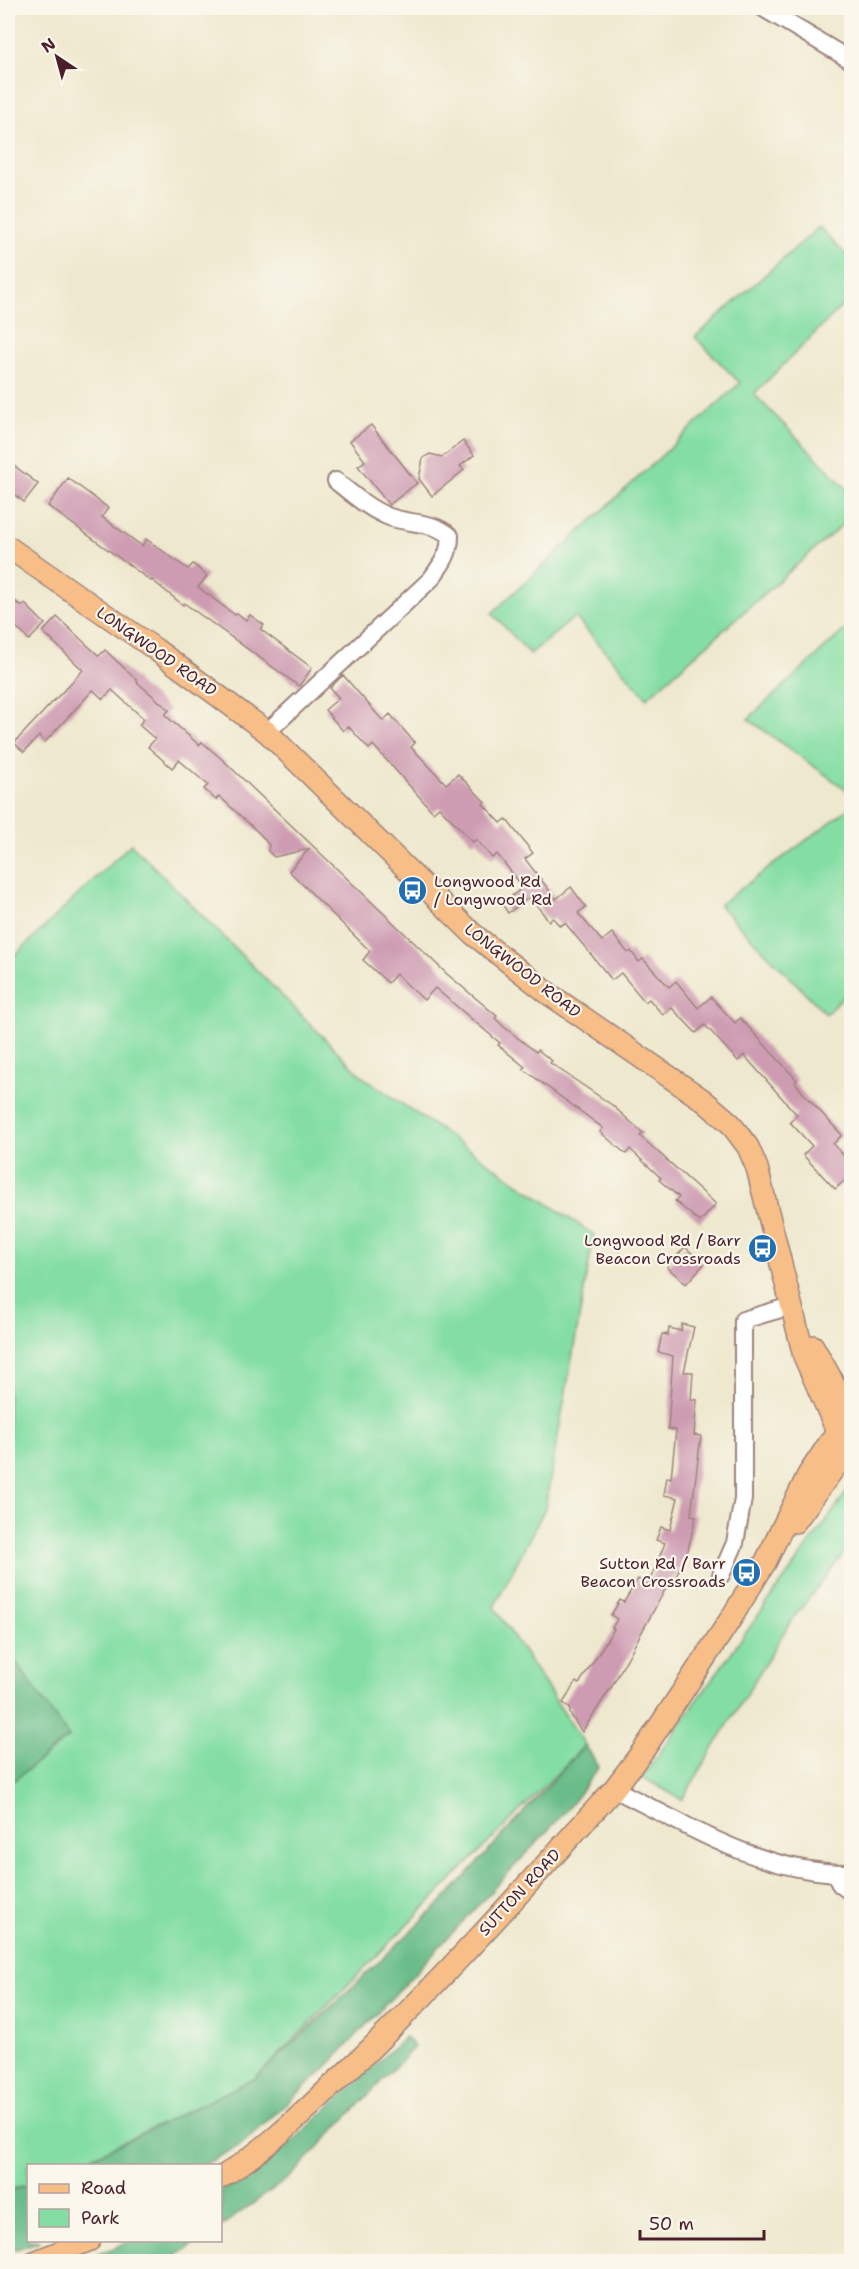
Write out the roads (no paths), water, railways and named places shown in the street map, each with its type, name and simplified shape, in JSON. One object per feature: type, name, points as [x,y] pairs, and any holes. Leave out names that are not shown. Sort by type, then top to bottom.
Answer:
[{"type":"main road","name":"LONGWOOD ROAD","points":[[8,547],[155,649],[267,732],[473,934],[549,994],[703,1100],[730,1123],[748,1147],[757,1168],[804,1356],[849,1431]]},
{"type":"main road","name":"SUTTON ROAD","points":[[222,2177],[283,2132],[380,2040],[614,1789],[652,1738],[766,1561],[822,1488],[849,1431]]},
{"type":"main road","points":[[34,2262],[87,2242]]},
{"type":"street","points":[[763,8],[852,61]]},
{"type":"street","points":[[267,732],[431,579],[444,562],[450,546],[450,536],[441,528],[387,516],[363,502],[336,481]]},
{"type":"street","points":[[721,1575],[735,1543],[743,1499],[743,1320],[791,1306]]},
{"type":"street","points":[[614,1789],[730,1848],[781,1865],[834,1873],[852,1873]]},
{"type":"street","points":[[834,1873],[840,1884],[852,1893]]},
{"type":"place","name":"Longwood Rd / Longwood Rd","points":[[413,890]]},
{"type":"place","name":"Longwood Rd / Barr Beacon Crossroads","points":[[762,1249]]},
{"type":"place","name":"Sutton Rd / Barr Beacon Crossroads","points":[[747,1572]]}]
